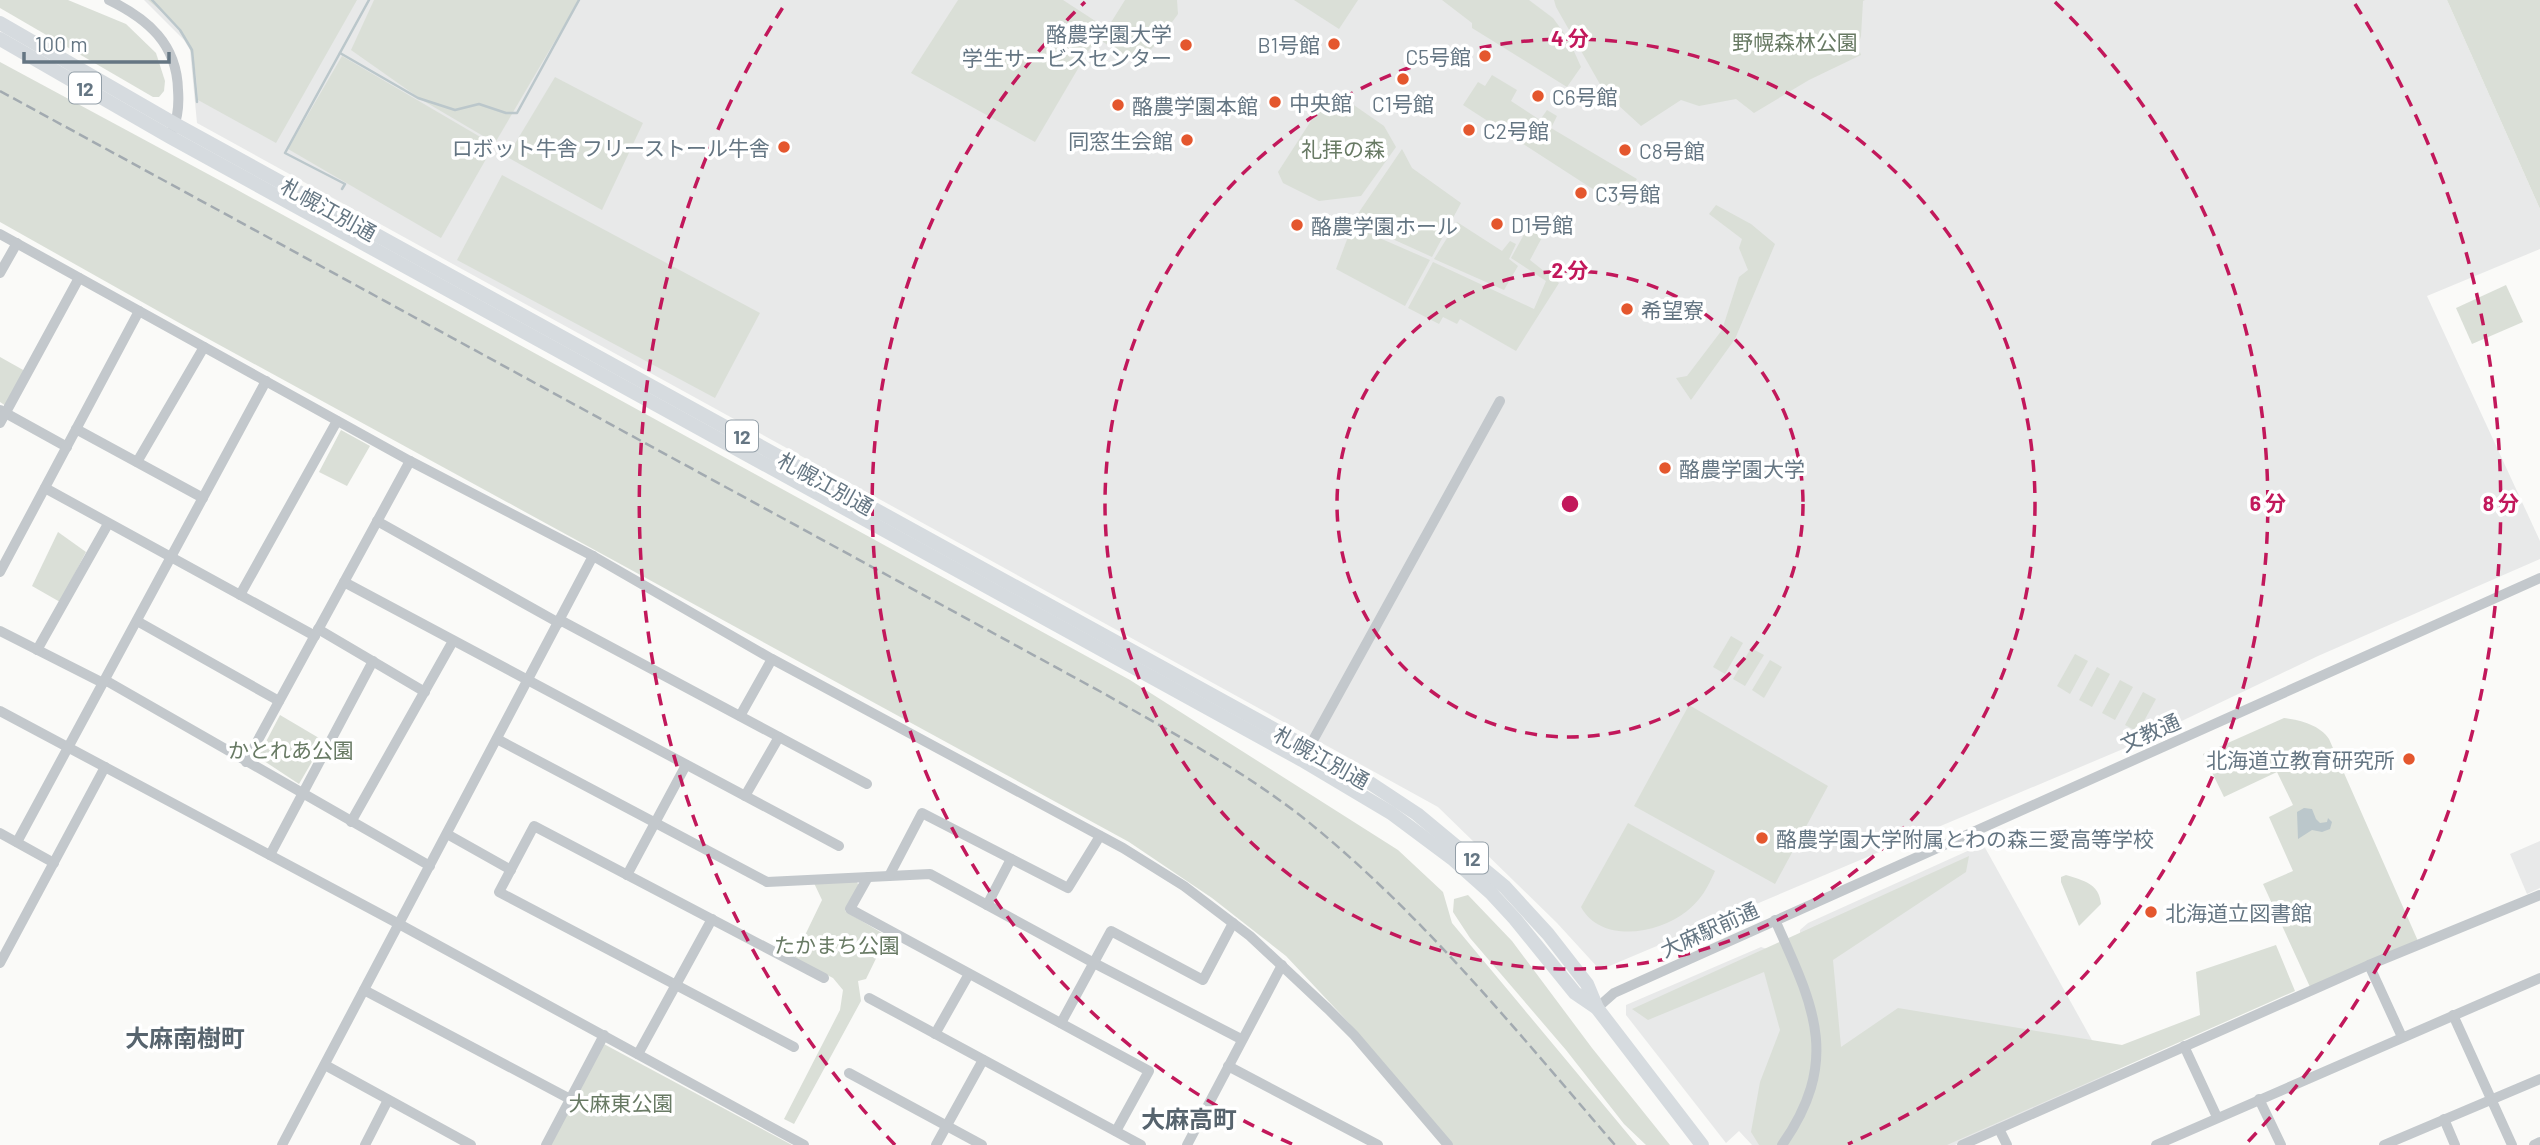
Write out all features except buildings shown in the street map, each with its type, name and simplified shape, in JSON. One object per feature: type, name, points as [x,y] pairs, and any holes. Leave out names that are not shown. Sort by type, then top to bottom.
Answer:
[{"type":"highway","name":"札幌江別通","points":[[0,23],[172,130]]},
{"type":"highway","name":"札幌江別通","points":[[0,39],[172,130],[1305,754],[1454,860],[1491,893],[1575,993],[1597,1008],[1702,1145]]},
{"type":"street","points":[[109,0],[149,24],[161,36],[169,50],[178,83],[172,130]]},
{"type":"street","points":[[0,234],[410,461],[593,556],[772,659],[1100,836],[1184,886],[1282,965],[1354,1035],[1448,1145]]},
{"type":"street","points":[[0,273],[17,243]]},
{"type":"street","points":[[0,423],[3,412],[79,278]]},
{"type":"street","points":[[2,564],[139,311]]},
{"type":"street","points":[[136,462],[204,347]]},
{"type":"street","points":[[17,842],[266,381]]},
{"type":"street","points":[[1305,754],[1500,401]]},
{"type":"street","points":[[3,412],[67,447]]},
{"type":"street","points":[[240,595],[337,421]]},
{"type":"street","points":[[76,429],[203,498]]},
{"type":"street","points":[[246,762],[410,461]]},
{"type":"street","points":[[44,488],[240,595],[373,661],[425,692]]},
{"type":"street","points":[[377,521],[867,784]]},
{"type":"street","points":[[37,650],[108,524]]},
{"type":"street","points":[[282,1145],[593,556]]},
{"type":"street","name":"文教通","points":[[1775,920],[2540,578]]},
{"type":"street","points":[[344,582],[839,846]]},
{"type":"street","points":[[136,621],[279,701]]},
{"type":"street","points":[[0,631],[104,682],[430,866]]},
{"type":"street","points":[[351,822],[453,641]]},
{"type":"street","points":[[740,716],[772,659]]},
{"type":"street","points":[[270,855],[373,661]]},
{"type":"street","points":[[0,710],[400,924],[804,1145]]},
{"type":"street","points":[[745,796],[779,737]]},
{"type":"street","points":[[497,740],[767,882],[930,874],[1241,1040]]},
{"type":"street","points":[[627,875],[686,765]]},
{"type":"street","points":[[0,963],[4,944],[54,863],[105,767]]},
{"type":"street","points":[[889,876],[922,813],[1068,888],[1100,836]]},
{"type":"street","points":[[794,1047],[499,892],[534,826],[824,978]]},
{"type":"street","points":[[0,833],[54,863]]},
{"type":"street","points":[[447,834],[511,870]]},
{"type":"street","points":[[987,905],[1011,859]]},
{"type":"street","points":[[868,877],[849,909],[1149,1071],[1116,1131]]},
{"type":"street","points":[[1962,1145],[2369,965],[2540,895]]},
{"type":"street","points":[[638,1054],[712,919]]},
{"type":"street","name":"大麻駅前通","points":[[1597,1008],[1614,993],[1775,920],[1808,996],[1817,1035],[1816,1062],[1810,1090],[1782,1145]]},
{"type":"street","points":[[1061,1023],[1111,931],[1203,979],[1233,923]]},
{"type":"street","points":[[1192,1143],[1241,1040],[1282,965]]},
{"type":"street","points":[[2369,965],[2402,1037]]},
{"type":"street","points":[[935,1034],[969,974]]},
{"type":"street","points":[[2156,1145],[2540,978]]},
{"type":"street","points":[[364,990],[570,1099]]},
{"type":"street","points":[[869,998],[1141,1145]]},
{"type":"street","points":[[2454,1015],[2512,1145]]},
{"type":"street","points":[[546,1145],[604,1035]]},
{"type":"street","points":[[2184,1046],[2217,1117]]},
{"type":"street","points":[[936,1145],[983,1060]]},
{"type":"street","points":[[325,1065],[471,1145]]},
{"type":"street","points":[[1228,1066],[1377,1145]]},
{"type":"street","points":[[849,1073],[982,1145]]},
{"type":"street","points":[[2384,1145],[2401,1142],[2444,1119],[2540,1079]]},
{"type":"street","points":[[2259,1099],[2281,1145]]},
{"type":"street","points":[[365,1145],[388,1100]]},
{"type":"street","points":[[2444,1119],[2455,1145]]},
{"type":"street","points":[[1999,1129],[2007,1145]]},
{"type":"street","points":[[2534,1145],[2540,1142]]},
{"type":"shaded area","name":"酪農学園大学","points":[[144,0],[2447,0],[2540,209],[2540,249],[2427,296],[2540,541],[2540,559],[2318,656],[2123,749],[1600,970],[1557,923],[1438,807],[197,123],[190,50],[184,40]]},
{"type":"shaded area","points":[[2304,808],[2312,809],[2320,823],[2327,822],[2328,818],[2332,822],[2330,829],[2322,832],[2312,830],[2298,839],[2297,812]]},
{"type":"shaded area","points":[[2540,841],[2540,888],[2527,894],[2510,854]]},
{"type":"shaded area","points":[[1983,844],[2113,1078],[1955,1145],[1796,1145],[1800,930],[1808,923]]},
{"type":"shaded area","points":[[1761,947],[1770,950],[1789,983],[1762,1145],[1752,1145],[1739,1131],[1726,1143],[1626,1015],[1626,1005]]},
{"type":"green space","points":[[0,0],[68,0],[126,24],[156,53],[165,81],[164,91],[159,97],[153,97],[0,8]]},
{"type":"green space","points":[[148,0],[357,0],[276,143],[198,100],[195,67],[187,43],[173,22]]},
{"type":"green space","points":[[374,0],[579,0],[495,143],[422,100],[351,50]]},
{"type":"green space","points":[[958,0],[1063,0],[1103,26],[1035,142],[911,73]]},
{"type":"green space","points":[[1125,0],[1177,0],[1178,14],[1137,64],[1100,40]]},
{"type":"green space","points":[[1294,0],[1358,0],[1339,29]]},
{"type":"green space","points":[[1442,0],[1529,0],[1553,18],[1569,40],[1581,67],[1567,87],[1472,28],[1472,23]]},
{"type":"green space","name":"野幌森林公園","points":[[1554,0],[1865,0],[1858,46],[1861,55],[1809,80],[1754,113],[1736,99],[1699,106],[1681,100],[1641,126],[1605,93]]},
{"type":"green space","points":[[2447,0],[2540,0],[2540,209]]},
{"type":"green space","points":[[342,56],[494,145],[441,238],[288,149]]},
{"type":"green space","points":[[0,62],[1130,680],[1398,850],[1443,892],[1452,923],[1637,1145],[1446,1145],[1349,1023],[1286,956],[1212,898],[1129,842],[183,325],[0,222]]},
{"type":"green space","points":[[1492,75],[1517,90],[1511,101],[1540,120],[1547,110],[1557,116],[1551,128],[1637,179],[1619,206],[1463,105],[1478,82],[1485,86]]},
{"type":"green space","points":[[555,77],[643,123],[602,210],[507,157]]},
{"type":"green space","name":"礼拝の森","points":[[1335,92],[1384,126],[1396,147],[1361,196],[1319,201],[1283,183],[1278,172],[1327,96]]},
{"type":"green space","points":[[1402,149],[1412,168],[1461,203],[1432,257],[1353,221]]},
{"type":"green space","points":[[502,175],[760,313],[715,398],[457,260]]},
{"type":"green space","points":[[1716,205],[1751,224],[1775,244],[1735,339],[1691,400],[1676,378],[1687,376],[1722,330],[1739,277],[1748,270],[1739,248],[1742,239],[1709,214]]},
{"type":"green space","points":[[1532,220],[1546,230],[1530,260],[1559,283],[1516,351],[1460,319],[1457,324],[1443,317],[1439,324],[1408,308],[1433,262],[1534,309],[1546,281],[1511,258]]},
{"type":"green space","points":[[1457,222],[1502,251],[1510,241],[1516,244],[1509,259],[1518,266],[1504,290],[1434,259]]},
{"type":"green space","points":[[1352,226],[1430,260],[1405,306],[1336,269]]},
{"type":"green space","points":[[2506,285],[2523,322],[2472,344],[2456,308]]},
{"type":"green space","points":[[0,357],[25,371],[6,406],[0,402]]},
{"type":"green space","points":[[341,430],[370,446],[347,486],[319,472]]},
{"type":"green space","points":[[58,532],[86,552],[60,602],[32,586]]},
{"type":"green space","points":[[1731,636],[1743,643],[1725,674],[1713,667]]},
{"type":"green space","points":[[1751,648],[1764,655],[1745,686],[1733,679]]},
{"type":"green space","points":[[2075,654],[2088,661],[2070,694],[2057,686]]},
{"type":"green space","points":[[1770,660],[1782,667],[1764,698],[1752,690]]},
{"type":"green space","points":[[2097,667],[2110,674],[2092,707],[2079,700]]},
{"type":"green space","points":[[2120,680],[2133,687],[2115,720],[2102,713]]},
{"type":"green space","points":[[2143,692],[2156,699],[2138,732],[2125,725]]},
{"type":"green space","points":[[1689,705],[1828,786],[1775,884],[1634,806]]},
{"type":"green space","name":"かとれあ公園","points":[[280,715],[324,741],[299,784],[258,757]]},
{"type":"green space","points":[[2284,718],[2315,727],[2329,739],[2418,941],[2310,987],[2263,884],[2293,871],[2269,817],[2293,805],[2277,772],[2224,797],[2203,754]]},
{"type":"green space","points":[[1628,823],[1715,871],[1704,893],[1675,919],[1646,930],[1616,931],[1590,919],[1581,907]]},
{"type":"green space","points":[[1969,856],[1966,872],[1833,960],[1841,1047],[1898,1008],[2122,1045],[2200,1015],[2196,972],[2276,945],[2295,991],[1947,1145],[1759,1145],[1751,1132],[1760,1082],[1780,1030],[1764,972],[1648,1020],[1632,1009]]},
{"type":"green space","points":[[2066,875],[2090,884],[2100,897],[2101,904],[2079,926],[2061,882],[2061,877]]},
{"type":"green space","name":"たかまち公園","points":[[857,882],[859,886],[845,911],[887,936],[866,979],[858,981],[861,1001],[794,1124],[784,1119],[840,1010],[843,990],[833,978],[794,958],[822,900],[814,883]]},
{"type":"green space","points":[[1468,895],[1512,941],[1592,1048],[1670,1145],[1646,1145],[1624,1124],[1566,1050],[1470,938],[1453,912],[1454,899]]},
{"type":"green space","name":"大麻東公園","points":[[602,1043],[792,1145],[550,1145]]},
{"type":"waterway","points":[[152,0],[180,30],[192,50],[197,102]]},
{"type":"waterway","points":[[342,189],[345,184],[285,153],[369,0]]},
{"type":"waterway","points":[[340,53],[418,98],[455,110],[479,104],[506,113],[517,113],[579,0]]},
{"type":"railway","points":[[0,91],[1103,693],[1240,773],[1317,829],[1397,902],[1508,1021],[1615,1145]]},
{"type":"place","name":"B1号館","points":[[1334,44]]},
{"type":"place","name":"酪農学園大学 学生サービスセンター","points":[[1186,45]]},
{"type":"place","name":"C5号館","points":[[1485,56]]},
{"type":"place","name":"C1号館","points":[[1403,79]]},
{"type":"place","name":"C6号館","points":[[1538,96]]},
{"type":"place","name":"中央館","points":[[1275,102]]},
{"type":"place","name":"酪農学園本館","points":[[1118,105]]},
{"type":"place","name":"C2号館","points":[[1469,130]]},
{"type":"place","name":"同窓生会館","points":[[1187,140]]},
{"type":"place","name":"ロボット牛舎 フリーストール牛舎","points":[[784,147]]},
{"type":"place","name":"C8号館","points":[[1625,150]]},
{"type":"place","name":"C3号館","points":[[1581,193]]},
{"type":"place","name":"D1号館","points":[[1497,224]]},
{"type":"place","name":"酪農学園ホール","points":[[1297,225]]},
{"type":"place","name":"希望寮","points":[[1627,309]]},
{"type":"place","name":"酪農学園大学","points":[[1665,468]]},
{"type":"place","name":"北海道立教育研究所","points":[[2409,759]]},
{"type":"place","name":"酪農学園大学附属とわの森三愛高等学校","points":[[1762,838]]},
{"type":"place","name":"北海道立図書館","points":[[2151,912]]},
{"type":"district","name":"大麻南樹町","points":[[185,1037]]},
{"type":"district","name":"大麻高町","points":[[1189,1118]]}]
